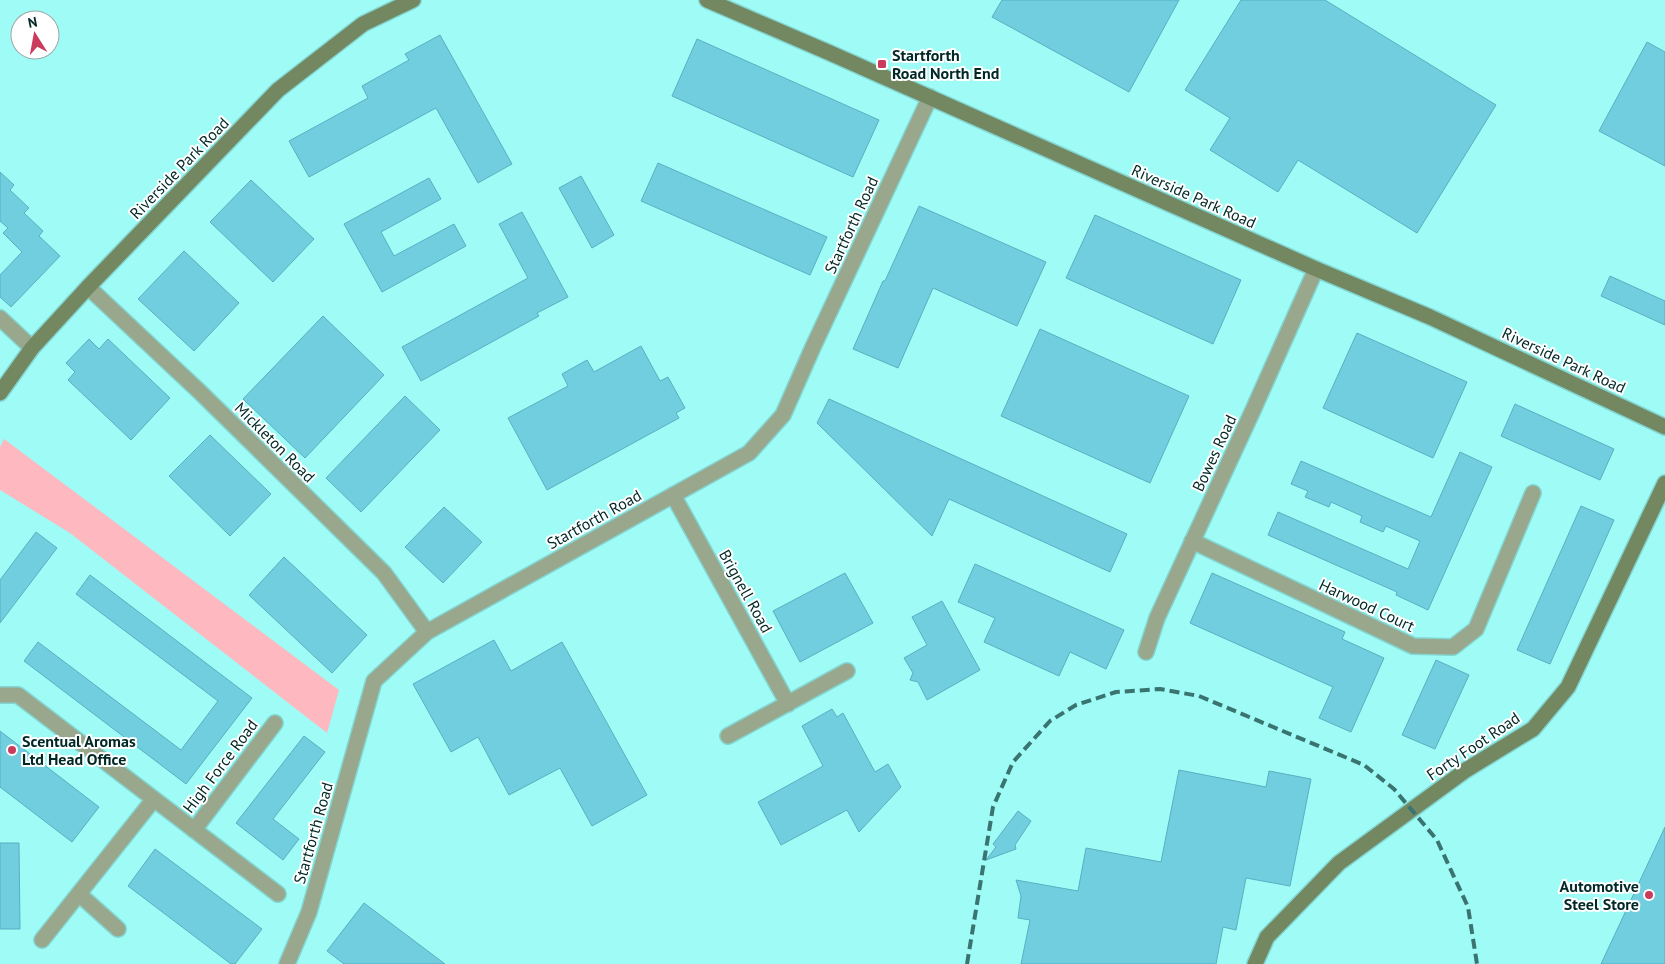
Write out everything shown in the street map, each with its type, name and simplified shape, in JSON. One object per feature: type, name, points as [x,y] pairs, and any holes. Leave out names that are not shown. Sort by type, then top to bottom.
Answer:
[{"type":"street","name":"Riverside Park Road","points":[[0,393],[32,348],[88,287],[278,90],[363,24],[413,0]]},
{"type":"street","name":"Riverside Park Road","points":[[707,0],[1316,269],[1430,317],[1665,427]]},
{"type":"street","name":"Startforth Road","points":[[287,964],[309,912],[374,681],[427,632],[749,453],[783,415],[821,329],[930,97]]},
{"type":"street","name":"Bowes Road","points":[[1146,652],[1158,618],[1192,541],[1316,269]]},
{"type":"street","name":"Mickleton Road","points":[[88,287],[201,393],[384,573],[427,632]]},
{"type":"street","points":[[0,318],[32,348]]},
{"type":"street","name":"Forty Foot Road","points":[[1256,964],[1267,937],[1339,863],[1466,770],[1533,729],[1568,687],[1665,483]]},
{"type":"street","name":"Harwood Court","points":[[1192,541],[1413,646],[1453,647],[1476,629],[1533,493]]},
{"type":"street","name":"Brignell Road","points":[[673,495],[788,704]]},
{"type":"street","points":[[728,736],[848,671]]},
{"type":"street","name":"High Force Road","points":[[0,695],[18,696],[278,894]]},
{"type":"street","name":"High Force Road","points":[[194,830],[275,723]]},
{"type":"street","points":[[42,940],[154,799]]},
{"type":"street","points":[[79,894],[118,929]]},
{"type":"shaded area","points":[[4,439],[339,690],[327,733],[70,533],[0,490],[0,447]]},
{"type":"building","points":[[1002,0],[1179,0],[1129,92],[992,17]]},
{"type":"building","points":[[1241,0],[1325,0],[1496,105],[1417,233],[1298,160],[1278,192],[1210,150],[1230,118],[1185,90]]},
{"type":"building","points":[[440,35],[512,164],[478,183],[436,108],[309,177],[289,141],[368,98],[362,86],[409,60],[405,54]]},
{"type":"building","points":[[697,39],[879,120],[853,177],[672,96]]},
{"type":"building","points":[[1647,42],[1665,52],[1665,166],[1599,131]]},
{"type":"building","points":[[658,163],[827,237],[810,275],[641,201]]},
{"type":"building","points":[[0,172],[14,185],[10,190],[29,208],[24,213],[43,231],[39,236],[60,256],[11,307],[0,297],[0,275],[22,252],[3,233],[8,228],[0,221]]},
{"type":"building","points":[[581,176],[614,235],[592,248],[559,188]]},
{"type":"building","points":[[429,178],[441,199],[381,232],[394,256],[454,224],[466,246],[382,292],[344,224]]},
{"type":"building","points":[[251,180],[314,239],[273,282],[210,222]]},
{"type":"building","points":[[919,206],[1046,262],[1017,326],[933,288],[898,368],[853,349]]},
{"type":"building","points":[[522,212],[568,297],[537,313],[539,316],[421,381],[402,347],[528,278],[499,224]]},
{"type":"building","points":[[1095,215],[1241,280],[1213,344],[1066,278]]},
{"type":"building","points":[[184,251],[239,303],[194,351],[138,299]]},
{"type":"building","points":[[1610,276],[1665,301],[1665,325],[1601,296]]},
{"type":"building","points":[[323,316],[384,375],[305,458],[243,399]]},
{"type":"building","points":[[1040,329],[1189,396],[1150,483],[1001,416]]},
{"type":"building","points":[[1357,333],[1467,382],[1433,458],[1323,408]]},
{"type":"building","points":[[89,339],[99,349],[108,339],[170,398],[131,440],[68,380],[75,372],[66,363]]},
{"type":"building","points":[[641,346],[660,381],[668,377],[685,408],[676,413],[679,418],[547,490],[508,418],[568,386],[562,374],[587,360],[594,372]]},
{"type":"building","points":[[405,396],[440,430],[361,512],[326,478]]},
{"type":"building","points":[[829,399],[1127,534],[1110,572],[949,499],[932,536],[817,423]]},
{"type":"building","points":[[1515,404],[1614,449],[1600,480],[1501,436]]},
{"type":"building","points":[[210,435],[271,494],[230,536],[169,476]]},
{"type":"building","points":[[1460,452],[1492,467],[1428,610],[1396,595],[1397,592],[1268,535],[1278,512],[1408,569],[1420,541],[1386,526],[1383,532],[1360,522],[1362,516],[1331,502],[1329,507],[1305,497],[1308,491],[1291,484],[1301,461],[1431,517]]},
{"type":"building","points":[[1581,506],[1614,520],[1550,664],[1517,650]]},
{"type":"building","points":[[444,507],[482,542],[443,583],[405,547]]},
{"type":"building","points":[[36,532],[57,548],[0,623],[0,580]]},
{"type":"building","points":[[284,557],[367,635],[332,673],[249,595]]},
{"type":"building","points":[[975,564],[1124,630],[1106,669],[1070,652],[1059,676],[984,642],[995,618],[958,602]]},
{"type":"building","points":[[845,573],[873,623],[800,662],[773,611]]},
{"type":"building","points":[[1212,573],[1345,632],[1342,639],[1384,658],[1351,732],[1319,718],[1333,687],[1190,623]]},
{"type":"building","points":[[90,575],[252,698],[186,784],[24,661],[38,642],[181,750],[218,701],[76,594]]},
{"type":"building","points":[[942,601],[980,670],[927,700],[918,682],[910,680],[913,673],[904,658],[927,645],[912,617]]},
{"type":"building","points":[[494,640],[511,671],[562,642],[647,795],[592,826],[560,768],[509,795],[478,737],[451,752],[413,684]]},
{"type":"building","points":[[1436,660],[1469,675],[1435,749],[1402,735]]},
{"type":"building","points":[[832,709],[837,717],[843,713],[875,772],[888,764],[901,787],[859,832],[847,810],[781,845],[758,802],[823,766],[802,726]]},
{"type":"building","points":[[0,731],[99,807],[72,842],[0,787]]},
{"type":"building","points":[[304,736],[325,752],[273,819],[299,839],[283,860],[236,823]]},
{"type":"building","points":[[1179,770],[1266,787],[1269,771],[1311,779],[1290,886],[1246,878],[1236,930],[1223,927],[1216,964],[1021,964],[1030,920],[1018,918],[1021,896],[1016,880],[1078,891],[1086,848],[1161,862]]},
{"type":"building","points":[[1018,811],[1031,821],[1015,845],[1016,849],[986,860],[996,847],[993,844]]},
{"type":"building","name":"Automotive Steel Store","points":[[1665,827],[1665,964],[1601,964]]},
{"type":"building","points":[[0,843],[19,843],[20,929],[0,929]]},
{"type":"building","points":[[155,849],[262,929],[235,964],[231,964],[128,886]]},
{"type":"building","points":[[364,903],[445,964],[344,964],[327,951]]},
{"type":"railway","points":[[967,964],[993,807],[1013,762],[1050,721],[1076,705],[1116,692],[1160,689],[1199,696],[1364,765],[1394,789],[1437,840],[1468,907],[1477,964]]},
{"type":"place","name":"Startforth Road North End","points":[[882,64]]},
{"type":"place","name":"Scentual Aromas Ltd Head Office","points":[[12,750]]},
{"type":"place","name":"Automotive Steel Store","points":[[1649,895]]}]
